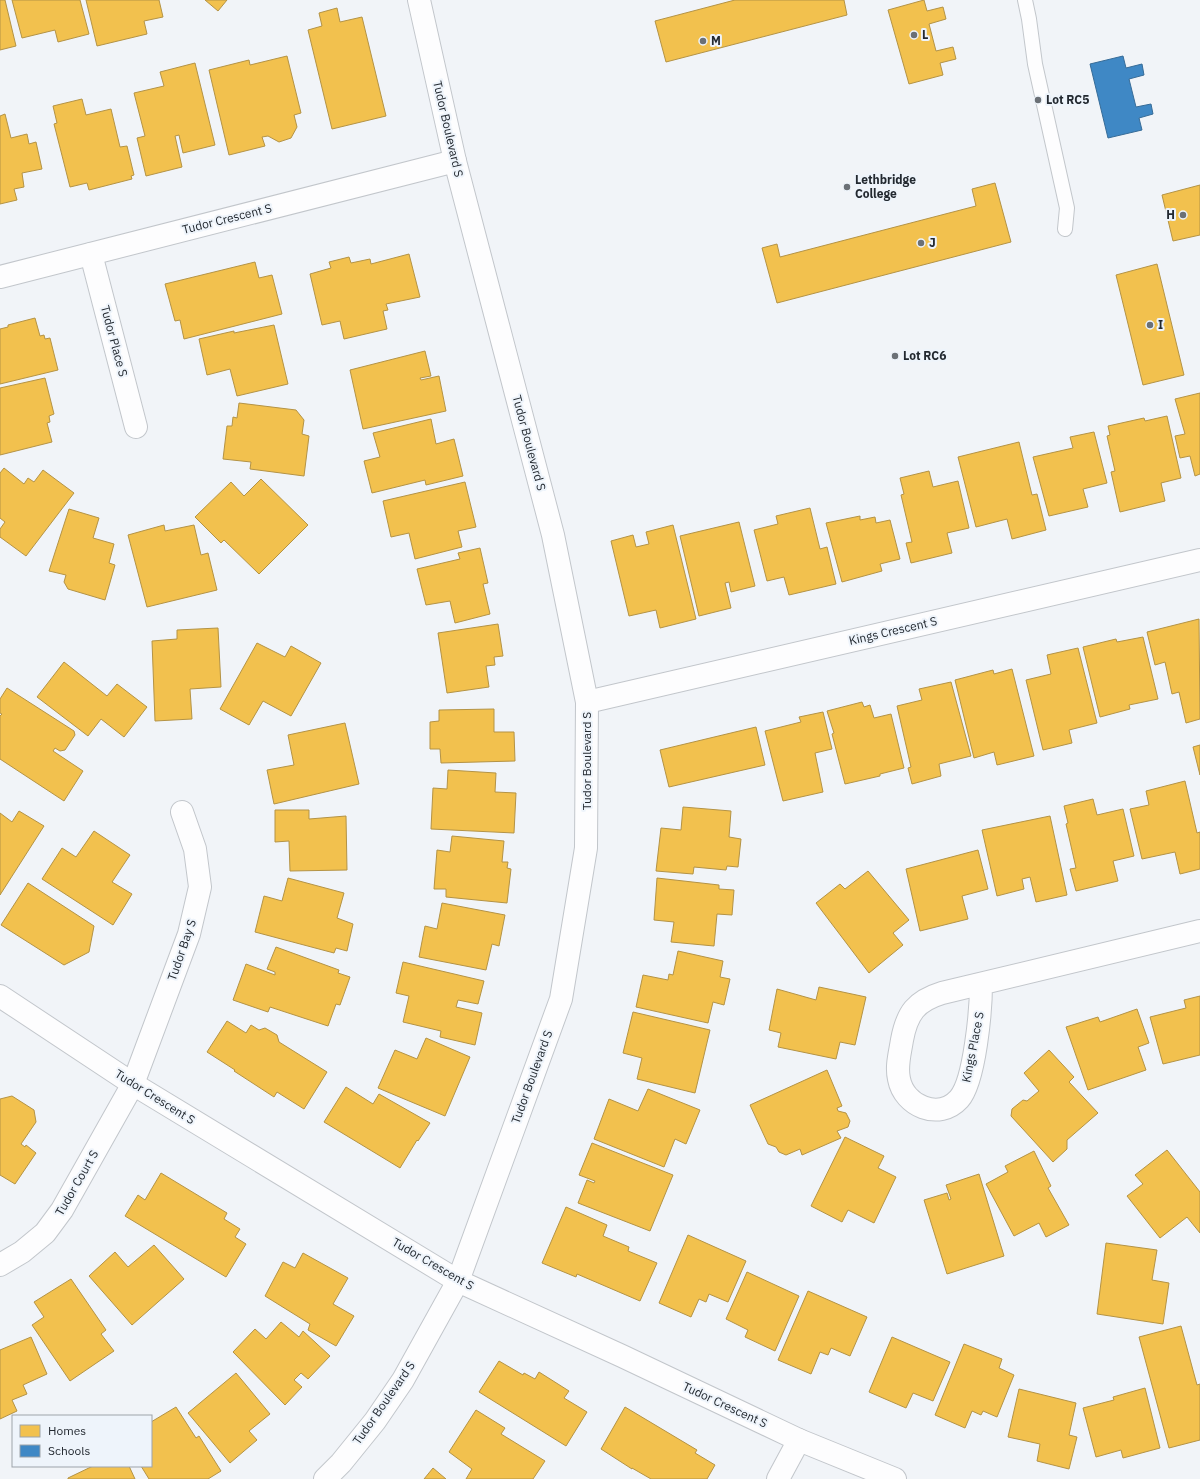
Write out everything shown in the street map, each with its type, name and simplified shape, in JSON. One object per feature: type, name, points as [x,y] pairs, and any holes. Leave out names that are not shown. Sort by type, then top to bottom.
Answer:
[{"type":"street","name":"Tudor Boulevard S","points":[[324,1479],[341,1463],[365,1433],[403,1380],[458,1281],[561,998],[586,848],[587,702],[553,535],[455,162],[419,0]]},
{"type":"street","name":"Tudor Crescent S","points":[[0,277],[455,162]]},
{"type":"street","name":"Tudor Place S","points":[[91,254],[136,428]]},
{"type":"street","name":"Kings Crescent S","points":[[587,702],[1200,560]]},
{"type":"street","name":"Tudor Bay S","points":[[133,1084],[189,934],[200,887],[195,849],[182,812]]},
{"type":"street","name":"Kings Place S","points":[[981,984],[981,1008],[972,1065],[967,1083],[960,1098],[952,1106],[942,1109],[930,1109],[918,1106],[909,1099],[904,1092],[899,1080],[897,1068],[905,1026],[913,1011],[925,999],[981,984],[1200,931]]},
{"type":"street","name":"Tudor Crescent S","points":[[0,996],[133,1084],[458,1281],[622,1356],[799,1440],[895,1479]]},
{"type":"street","name":"Tudor Court S","points":[[0,1265],[22,1252],[45,1233],[62,1210],[133,1084]]},
{"type":"street","points":[[778,1479],[799,1440]]},
{"type":"lane","points":[[1025,0],[1030,18],[1035,64],[1067,208],[1065,228]]},
{"type":"building: Homes","points":[[0,0],[5,0],[16,46],[0,50]]},
{"type":"building: Homes","points":[[12,0],[80,0],[89,34],[58,42],[55,30],[22,38]]},
{"type":"building: Homes","points":[[86,0],[159,0],[163,17],[144,21],[147,34],[97,46]]},
{"type":"building: Homes","points":[[205,0],[227,0],[218,11]]},
{"type":"building: Homes","name":"M","points":[[735,0],[844,0],[847,15],[666,62],[655,21]]},
{"type":"building: Homes","name":"L","points":[[924,0],[927,11],[943,7],[946,19],[929,24],[936,51],[953,47],[956,59],[940,63],[943,75],[909,84],[888,10]]},
{"type":"building: Homes","points":[[337,8],[340,22],[362,17],[386,116],[332,129],[308,30],[322,26],[319,13]]},
{"type":"building: Homes","points":[[287,56],[301,113],[294,115],[297,127],[291,138],[279,142],[268,136],[262,137],[265,146],[229,155],[209,70],[249,60],[250,65]]},
{"type":"building: Homes","points":[[195,63],[215,145],[183,153],[179,135],[175,136],[182,167],[146,176],[137,138],[145,136],[134,93],[164,86],[160,72]]},
{"type":"building: Homes","points":[[82,99],[86,115],[111,109],[120,147],[127,146],[134,175],[131,176],[132,179],[89,190],[87,183],[70,187],[54,124],[57,123],[53,106]]},
{"type":"building: Homes","points":[[5,114],[11,138],[27,134],[29,144],[36,142],[42,169],[22,173],[24,187],[14,189],[17,200],[0,204],[0,116]]},
{"type":"building: Homes","name":"J","points":[[995,183],[1011,242],[777,303],[762,248],[777,244],[780,257],[976,206],[972,189]]},
{"type":"building: Homes","name":"H","points":[[1200,185],[1200,235],[1173,241],[1162,195]]},
{"type":"building: Homes","points":[[409,254],[420,297],[386,304],[388,310],[383,311],[387,329],[344,339],[340,321],[322,325],[310,274],[331,268],[329,262],[349,257],[351,263],[370,259],[371,264]]},
{"type":"building: Homes","points":[[255,262],[259,278],[272,275],[282,314],[184,339],[180,320],[175,321],[165,284]]},
{"type":"building: Homes","name":"I","points":[[1157,264],[1184,375],[1143,385],[1116,275]]},
{"type":"building: Homes","points":[[35,318],[40,336],[44,335],[45,339],[50,338],[58,370],[0,384],[0,329],[8,327],[8,325]]},
{"type":"building: Homes","points":[[274,325],[288,384],[237,396],[230,369],[207,375],[199,339],[234,331],[234,333]]},
{"type":"building: Homes","points":[[425,351],[431,376],[420,378],[421,380],[439,376],[446,411],[363,429],[350,370]]},
{"type":"building: Homes","points":[[45,378],[54,414],[49,416],[50,422],[47,423],[52,442],[0,455],[0,388]]},
{"type":"building: Homes","points":[[1200,393],[1200,474],[1195,476],[1190,456],[1180,458],[1175,436],[1185,434],[1175,399]]},
{"type":"building: Homes","points":[[239,403],[296,410],[304,420],[302,434],[309,436],[304,476],[250,469],[251,462],[223,459],[227,426],[232,426],[233,417],[237,418]]},
{"type":"building: Homes","points":[[1167,416],[1181,478],[1161,483],[1165,501],[1120,512],[1111,472],[1115,471],[1107,436],[1110,435],[1108,426],[1144,418],[1145,421]]},
{"type":"building: Homes","points":[[431,419],[436,444],[454,439],[463,476],[426,485],[425,480],[372,493],[364,461],[380,457],[373,433]]},
{"type":"building: Homes","points":[[1094,432],[1107,483],[1083,489],[1088,507],[1049,516],[1033,457],[1073,448],[1070,437]]},
{"type":"building: Homes","points":[[1019,442],[1032,495],[1037,494],[1046,530],[1012,539],[1007,519],[976,527],[958,457]]},
{"type":"building: Homes","points":[[4,468],[24,484],[28,478],[34,482],[43,470],[74,493],[26,556],[0,537],[0,529],[5,522],[0,518],[0,473]]},
{"type":"building: Homes","points":[[929,471],[933,487],[958,481],[969,528],[947,533],[952,553],[911,563],[906,543],[912,542],[901,495],[904,494],[900,478]]},
{"type":"building: Homes","points":[[261,479],[308,525],[259,574],[224,540],[221,543],[195,517],[231,482],[244,496]]},
{"type":"building: Homes","points":[[465,482],[476,527],[458,531],[462,547],[415,559],[409,533],[391,537],[383,501]]},
{"type":"building: Homes","points":[[810,508],[820,549],[827,547],[836,584],[789,595],[784,577],[767,581],[754,530],[778,524],[776,516]]},
{"type":"building: Homes","points":[[69,509],[99,518],[93,538],[114,544],[109,563],[115,565],[105,600],[68,589],[64,582],[66,575],[49,571]]},
{"type":"building: Homes","points":[[860,516],[860,520],[875,517],[876,523],[890,520],[900,559],[880,564],[882,571],[842,582],[826,523]]},
{"type":"building: Homes","points":[[739,522],[755,586],[731,592],[729,582],[725,583],[731,608],[699,616],[680,536]]},
{"type":"building: Homes","points":[[164,525],[165,531],[194,525],[201,555],[208,553],[217,590],[147,607],[128,535]]},
{"type":"building: Homes","points":[[673,525],[696,619],[660,628],[656,610],[629,616],[611,541],[633,535],[636,547],[649,544],[646,532]]},
{"type":"building: Homes","points":[[480,548],[488,583],[483,584],[490,614],[455,623],[450,601],[426,605],[417,569],[460,559],[458,553]]},
{"type":"building: Homes","points":[[1199,619],[1200,719],[1186,723],[1179,692],[1172,694],[1165,662],[1155,665],[1147,632]]},
{"type":"building: Homes","points":[[498,624],[503,656],[494,657],[495,665],[486,666],[489,687],[447,693],[438,633]]},
{"type":"building: Homes","points":[[218,628],[221,687],[190,689],[192,719],[155,721],[152,641],[177,639],[177,630]]},
{"type":"building: Homes","points":[[1143,637],[1158,699],[1129,705],[1130,709],[1100,717],[1083,647],[1116,639],[1117,642]]},
{"type":"building: Homes","points":[[257,643],[285,657],[291,646],[321,663],[291,716],[263,701],[249,725],[220,709]]},
{"type":"building: Homes","points":[[1078,648],[1097,723],[1069,730],[1072,743],[1043,750],[1026,680],[1051,674],[1047,655]]},
{"type":"building: Homes","points":[[64,662],[107,696],[117,684],[147,707],[124,737],[101,719],[88,736],[37,697]]},
{"type":"building: Homes","points":[[1012,669],[1034,756],[997,765],[994,752],[974,758],[955,680],[993,670],[994,674]]},
{"type":"building: Homes","points":[[951,682],[971,756],[939,764],[941,776],[912,784],[908,768],[911,767],[897,706],[922,700],[919,689]]},
{"type":"building: Homes","points":[[7,688],[74,731],[75,735],[65,750],[60,751],[55,748],[53,751],[83,771],[64,801],[0,759],[0,716],[2,714],[0,713],[0,699]]},
{"type":"building: Homes","points":[[862,702],[864,707],[870,705],[874,718],[891,714],[904,768],[880,774],[880,776],[845,784],[832,734],[834,733],[827,711]]},
{"type":"building: Homes","points":[[494,709],[494,732],[514,732],[515,761],[441,763],[440,749],[430,749],[430,722],[439,721],[439,710]]},
{"type":"building: Homes","points":[[823,712],[832,749],[815,753],[823,792],[783,801],[765,731],[801,722],[799,717]]},
{"type":"building: Homes","points":[[345,723],[359,784],[274,804],[267,770],[294,765],[288,735]]},
{"type":"building: Homes","points":[[756,727],[765,765],[669,787],[660,750]]},
{"type":"building: Homes","points":[[1200,745],[1200,775],[1193,747]]},
{"type":"building: Homes","points":[[448,770],[496,773],[495,792],[516,793],[514,833],[431,829],[433,788],[447,789]]},
{"type":"building: Homes","points":[[1185,781],[1197,833],[1200,832],[1200,869],[1180,874],[1175,852],[1142,859],[1130,809],[1149,805],[1146,791]]},
{"type":"building: Homes","points":[[1093,799],[1097,815],[1123,809],[1134,856],[1113,861],[1118,881],[1076,891],[1070,869],[1076,868],[1066,824],[1068,823],[1064,806]]},
{"type":"building: Homes","points":[[683,807],[731,811],[729,837],[741,839],[738,867],[727,866],[726,870],[694,867],[693,874],[656,871],[661,828],[681,830]]},
{"type":"building: Homes","points":[[275,810],[309,810],[309,819],[346,816],[347,870],[290,871],[289,841],[275,842]]},
{"type":"building: Homes","points":[[19,811],[44,826],[0,895],[0,813],[12,822]]},
{"type":"building: Homes","points":[[1050,816],[1067,895],[1036,902],[1030,877],[1022,879],[1024,889],[997,896],[982,830]]},
{"type":"building: Homes","points":[[94,831],[130,855],[112,882],[132,894],[113,925],[42,879],[62,848],[76,857]]},
{"type":"building: Homes","points":[[452,836],[504,841],[502,862],[508,862],[507,868],[511,869],[507,903],[446,897],[446,889],[434,889],[437,850],[450,852]]},
{"type":"building: Homes","points":[[978,850],[988,889],[962,896],[968,919],[920,931],[906,869]]},
{"type":"building: Homes","points":[[868,871],[909,920],[893,933],[903,945],[869,973],[816,903],[840,884],[845,889]]},
{"type":"building: Homes","points":[[288,878],[344,893],[337,918],[353,924],[347,951],[336,948],[334,953],[255,932],[264,896],[282,901]]},
{"type":"building: Homes","points":[[657,878],[719,885],[719,889],[734,890],[732,915],[717,914],[714,946],[671,942],[674,922],[654,920]]},
{"type":"building: Homes","points":[[28,883],[94,926],[89,952],[64,965],[1,925]]},
{"type":"building: Homes","points":[[442,903],[505,915],[499,946],[492,944],[486,970],[419,957],[425,926],[437,929]]},
{"type":"building: Homes","points":[[276,947],[339,970],[338,973],[350,977],[340,1005],[336,1004],[328,1026],[270,1007],[268,1012],[233,1000],[246,964],[275,975],[275,972],[267,969]]},
{"type":"building: Homes","points":[[678,951],[723,961],[720,977],[730,979],[724,1005],[713,1002],[708,1023],[636,1007],[643,975],[668,980],[669,974],[673,975]]},
{"type":"building: Homes","points":[[403,962],[484,981],[478,1004],[458,1000],[456,1007],[482,1013],[475,1045],[440,1037],[441,1031],[403,1022],[409,996],[396,993]]},
{"type":"building: Homes","points":[[819,987],[866,997],[855,1045],[840,1042],[836,1059],[778,1047],[781,1033],[769,1030],[777,989],[816,1000]]},
{"type":"building: Homes","points":[[1200,996],[1200,1055],[1163,1064],[1150,1017],[1186,1008],[1184,1000]]},
{"type":"building: Homes","points":[[1137,1009],[1149,1043],[1138,1047],[1146,1070],[1088,1090],[1066,1027],[1098,1017],[1100,1022]]},
{"type":"building: Homes","points":[[633,1012],[710,1030],[695,1093],[637,1079],[642,1058],[623,1053]]},
{"type":"building: Homes","points":[[227,1021],[246,1033],[251,1025],[259,1030],[265,1028],[277,1035],[279,1042],[327,1072],[304,1109],[277,1092],[274,1097],[207,1052]]},
{"type":"building: Homes","points":[[426,1038],[470,1057],[445,1116],[378,1088],[395,1050],[417,1059]]},
{"type":"building: Homes","points":[[1049,1050],[1074,1077],[1069,1082],[1098,1113],[1067,1140],[1067,1149],[1053,1162],[1011,1116],[1012,1109],[1023,1100],[1027,1101],[1039,1091],[1024,1073]]},
{"type":"building: Homes","points":[[827,1070],[842,1106],[837,1108],[838,1111],[846,1113],[850,1121],[848,1127],[837,1131],[841,1138],[802,1155],[800,1149],[786,1155],[779,1152],[776,1147],[768,1144],[750,1105]]},
{"type":"building: Homes","points":[[346,1087],[373,1104],[379,1094],[430,1123],[418,1141],[417,1140],[400,1168],[324,1122]]},
{"type":"building: Homes","points":[[648,1089],[700,1110],[686,1144],[675,1139],[664,1167],[594,1139],[609,1099],[638,1111]]},
{"type":"building: Homes","points":[[12,1096],[34,1110],[36,1122],[21,1144],[25,1147],[26,1145],[36,1153],[15,1184],[0,1175],[0,1099]]},
{"type":"building: Homes","points":[[845,1137],[884,1156],[878,1168],[896,1177],[874,1223],[848,1210],[842,1222],[811,1206]]},
{"type":"building: Homes","points":[[592,1143],[673,1175],[650,1231],[578,1203],[587,1180],[594,1183],[595,1181],[579,1175]]},
{"type":"building: Homes","points":[[1167,1150],[1200,1192],[1200,1233],[1187,1217],[1160,1238],[1127,1196],[1143,1184],[1135,1175]]},
{"type":"building: Homes","points":[[1034,1151],[1051,1186],[1048,1188],[1069,1225],[1046,1237],[1039,1223],[1014,1236],[986,1184],[1008,1172],[1005,1166]]},
{"type":"building: Homes","points":[[161,1173],[227,1213],[224,1219],[240,1229],[235,1237],[246,1244],[226,1277],[125,1216],[138,1195],[145,1200]]},
{"type":"building: Homes","points":[[979,1174],[1004,1256],[947,1274],[924,1200],[947,1193],[949,1200],[951,1199],[946,1185]]},
{"type":"building: Homes","points":[[566,1207],[607,1225],[603,1236],[629,1247],[628,1251],[657,1263],[640,1301],[577,1274],[576,1277],[542,1263]]},
{"type":"building: Homes","points":[[688,1235],[746,1261],[728,1302],[709,1294],[706,1302],[699,1299],[691,1317],[659,1303]]},
{"type":"building: Homes","points":[[1106,1243],[1157,1250],[1152,1280],[1169,1283],[1163,1324],[1097,1314]]},
{"type":"building: Homes","points":[[154,1245],[184,1279],[132,1325],[89,1276],[115,1252],[128,1267]]},
{"type":"building: Homes","points":[[303,1253],[348,1278],[333,1304],[354,1316],[336,1346],[308,1330],[310,1324],[265,1296],[283,1262],[295,1268]]},
{"type":"building: Homes","points":[[747,1272],[799,1296],[775,1351],[745,1337],[748,1330],[726,1319]]},
{"type":"building: Homes","points":[[71,1279],[106,1330],[101,1334],[114,1351],[70,1381],[32,1325],[44,1317],[34,1302]]},
{"type":"building: Homes","points":[[808,1291],[867,1317],[850,1356],[831,1348],[828,1355],[820,1352],[811,1374],[778,1360]]},
{"type":"building: Homes","points":[[281,1322],[299,1337],[303,1331],[330,1356],[308,1379],[301,1373],[294,1380],[302,1387],[285,1405],[233,1352],[255,1329],[266,1339]]},
{"type":"building: Homes","points":[[1181,1326],[1197,1385],[1200,1384],[1200,1440],[1169,1448],[1139,1337]]},
{"type":"building: Homes","points":[[31,1337],[47,1374],[23,1385],[27,1394],[12,1400],[17,1411],[0,1419],[0,1350]]},
{"type":"building: Homes","points":[[892,1337],[950,1362],[933,1401],[913,1393],[906,1408],[869,1392]]},
{"type":"building: Homes","points":[[964,1344],[1002,1359],[999,1368],[1014,1375],[997,1417],[983,1411],[981,1415],[972,1411],[965,1428],[935,1415]]},
{"type":"building: Homes","points":[[499,1361],[523,1375],[524,1373],[535,1379],[539,1372],[569,1391],[564,1398],[587,1412],[566,1446],[479,1392]]},
{"type":"building: Homes","points":[[236,1373],[270,1414],[249,1431],[257,1440],[230,1463],[188,1413]]},
{"type":"building: Homes","points":[[1145,1388],[1160,1448],[1123,1458],[1121,1450],[1096,1457],[1083,1408],[1114,1400],[1113,1397]]},
{"type":"building: Homes","points":[[1019,1389],[1076,1403],[1069,1435],[1077,1437],[1069,1469],[1037,1461],[1040,1444],[1008,1437]]},
{"type":"building: Homes","points":[[176,1407],[196,1438],[199,1436],[221,1471],[208,1479],[149,1479],[142,1467],[152,1467],[152,1421]]},
{"type":"building: Homes","points":[[625,1407],[697,1450],[695,1453],[715,1465],[707,1479],[651,1479],[632,1469],[601,1449]]},
{"type":"building: Homes","points":[[476,1410],[505,1428],[501,1434],[545,1461],[533,1479],[466,1479],[472,1469],[449,1452]]},
{"type":"building: Homes","points":[[91,1467],[129,1467],[135,1479],[68,1479]]},
{"type":"building: Homes","points":[[433,1468],[446,1479],[424,1479]]},
{"type":"building: Schools","points":[[1123,56],[1126,68],[1142,64],[1144,75],[1129,79],[1136,107],[1151,104],[1153,114],[1139,118],[1142,130],[1108,138],[1090,64]]},
{"type":"place","name":"L","points":[[914,35]]},
{"type":"place","name":"M","points":[[703,41]]},
{"type":"place","name":"Lot RC5","points":[[1038,100]]},
{"type":"place","name":"Lethbridge College","points":[[847,187]]},
{"type":"place","name":"H","points":[[1183,215]]},
{"type":"place","name":"J","points":[[921,243]]},
{"type":"place","name":"I","points":[[1150,325]]},
{"type":"place","name":"Lot RC6","points":[[895,356]]}]
